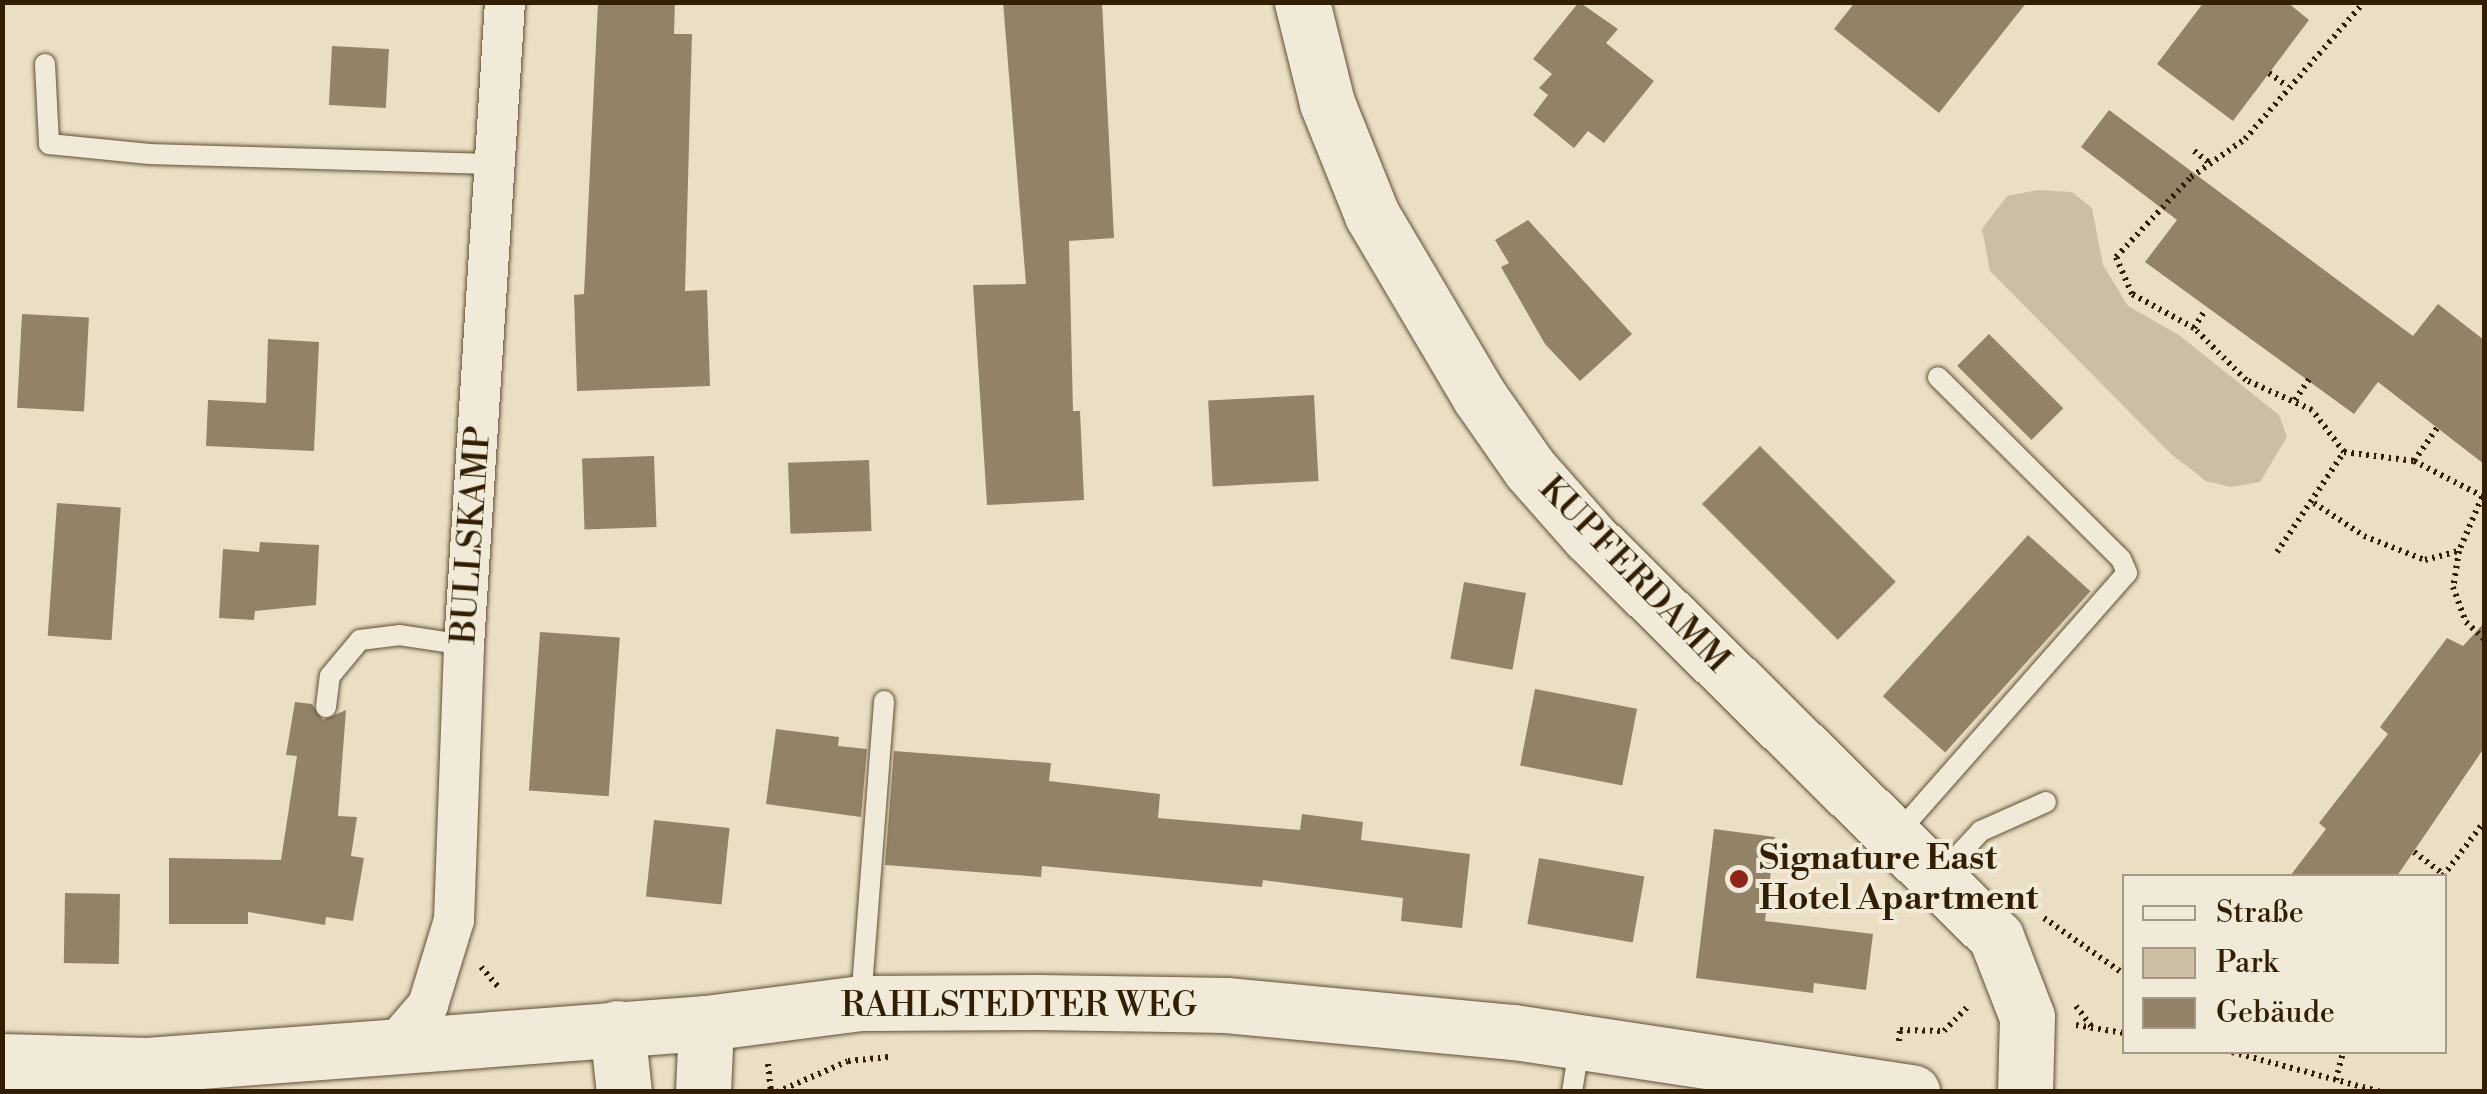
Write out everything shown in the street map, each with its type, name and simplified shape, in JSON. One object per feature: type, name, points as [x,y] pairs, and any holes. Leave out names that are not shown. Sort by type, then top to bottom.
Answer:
[{"type":"street","name":"BULLSKAMP","points":[[389,1050],[432,996],[454,920],[464,645],[505,2]]},
{"type":"street","name":"KUPFERDAMM","points":[[1302,2],[1327,103],[1380,234],[1530,469],[1996,937],[2009,963],[2026,1017],[2025,1092]]},
{"type":"street","name":"RAHLSTEDTER WEG","points":[[2,1061],[146,1078],[540,1033],[706,1023],[862,1004],[1226,1005],[1576,1066],[1914,1092]]},
{"type":"street","points":[[702,1092],[706,1023]]},
{"type":"street","points":[[617,1028],[624,1092]]},
{"type":"lane","points":[[45,64],[49,144],[150,154],[496,164]]},
{"type":"lane","points":[[1895,836],[2127,572],[2122,559],[1938,377]]},
{"type":"lane","points":[[326,706],[330,676],[360,640],[399,634],[464,645]]},
{"type":"lane","points":[[862,1004],[884,701]]},
{"type":"lane","points":[[1938,878],[1981,831],[2046,802]]},
{"type":"path","points":[[2344,452],[2330,426],[2295,400],[2246,380],[2194,328],[2132,294],[2116,257],[2210,164],[2245,138],[2364,2]]},
{"type":"path","points":[[2269,73],[2288,86]]},
{"type":"path","points":[[2194,151],[2210,164]]},
{"type":"path","points":[[2194,328],[2206,309]]},
{"type":"path","points":[[2295,400],[2309,379]]},
{"type":"path","points":[[2414,461],[2437,428]]},
{"type":"path","points":[[2344,452],[2414,461],[2484,497],[2459,551],[2457,602],[2484,640]]},
{"type":"path","points":[[2277,552],[2314,503],[2344,452]]},
{"type":"path","points":[[2314,503],[2364,536],[2424,560],[2459,551]]},
{"type":"path","points":[[2445,874],[2484,822]]},
{"type":"path","points":[[2414,852],[2441,874]]},
{"type":"path","points":[[2028,904],[2070,941],[2122,973]]},
{"type":"path","points":[[454,920],[481,967],[540,1033]]},
{"type":"path","points":[[1900,1030],[1944,1031],[1967,1010]]},
{"type":"path","points":[[2256,1054],[2382,1092]]},
{"type":"path","points":[[2336,1080],[2343,1054]]},
{"type":"path","points":[[769,1074],[774,1092],[848,1061],[901,1056]]},
{"type":"green space","points":[[2038,190],[2072,192],[2092,208],[2103,265],[2128,306],[2179,335],[2279,415],[2287,437],[2260,482],[2231,487],[2206,481],[2171,454],[1990,271],[1982,229],[2007,196]]},
{"type":"building","points":[[598,2],[675,2],[674,34],[692,34],[685,291],[707,290],[710,386],[577,391],[574,295],[584,294]]},
{"type":"building","points":[[1003,2],[1102,2],[1114,238],[1069,241],[1073,411],[1080,411],[1084,500],[987,505],[973,285],[1026,284]]},
{"type":"building","points":[[1579,2],[1618,29],[1606,43],[1654,81],[1604,143],[1588,131],[1574,148],[1533,115],[1548,95],[1539,88],[1552,74],[1533,59]]},
{"type":"building","points":[[1855,2],[2027,2],[1939,113],[1834,29]]},
{"type":"building","points":[[2204,2],[2287,2],[2309,20],[2233,121],[2157,64]]},
{"type":"building","points":[[332,46],[389,49],[386,108],[329,105]]},
{"type":"building","points":[[2109,110],[2413,336],[2438,304],[2484,340],[2484,464],[2378,382],[2354,414],[2145,262],[2177,220],[2081,147]]},
{"type":"building","points":[[1528,220],[1632,334],[1580,381],[1545,344],[1501,267],[1509,263],[1495,240]]},
{"type":"building","points":[[22,314],[89,318],[84,411],[17,408]]},
{"type":"building","points":[[1989,334],[2063,408],[2031,440],[1957,366]]},
{"type":"building","points":[[268,339],[319,342],[314,451],[206,446],[208,400],[266,403]]},
{"type":"building","points":[[1314,395],[1319,481],[1213,486],[1208,401]]},
{"type":"building","points":[[1760,446],[1896,582],[1838,640],[1702,504]]},
{"type":"building","points":[[654,456],[656,527],[585,529],[582,459]]},
{"type":"building","points":[[869,460],[871,531],[791,534],[788,463]]},
{"type":"building","points":[[57,503],[121,507],[112,640],[48,636]]},
{"type":"building","points":[[2028,535],[2090,591],[1945,752],[1883,696]]},
{"type":"building","points":[[260,542],[319,545],[316,605],[255,611],[254,620],[219,618],[223,549],[259,552]]},
{"type":"building","points":[[1464,582],[1526,593],[1512,670],[1450,659]]},
{"type":"building","points":[[2484,623],[2484,748],[2398,874],[2292,874],[2326,829],[2319,823],[2388,734],[2380,727],[2447,638],[2463,646]]},
{"type":"building","points":[[540,632],[620,638],[609,796],[529,791]]},
{"type":"building","points":[[1535,689],[1637,709],[1622,785],[1520,766]]},
{"type":"building","points":[[295,702],[312,704],[323,720],[346,710],[338,816],[357,817],[351,856],[364,858],[353,921],[326,917],[325,925],[248,912],[248,924],[169,924],[169,858],[281,860],[297,756],[286,755]]},
{"type":"building","points":[[776,729],[839,737],[838,746],[867,749],[861,817],[766,804]]},
{"type":"building","points":[[894,751],[1051,763],[1049,781],[1160,794],[1158,818],[1300,830],[1302,814],[1363,822],[1361,840],[1470,854],[1462,928],[1401,921],[1403,898],[1263,880],[1262,887],[1042,866],[1041,877],[885,865]]},
{"type":"building","points":[[654,820],[730,828],[722,905],[646,897]]},
{"type":"building","name":"Signature East Hotel Apartment","points":[[1714,829],[1775,837],[1765,921],[1873,934],[1866,990],[1814,983],[1813,993],[1696,978]]},
{"type":"building","points":[[1539,858],[1644,877],[1633,943],[1527,924]]},
{"type":"building","points":[[65,893],[120,894],[119,964],[64,963]]},
{"type":"place","name":"Signature East Hotel Apartment","points":[[1739,879]]}]
